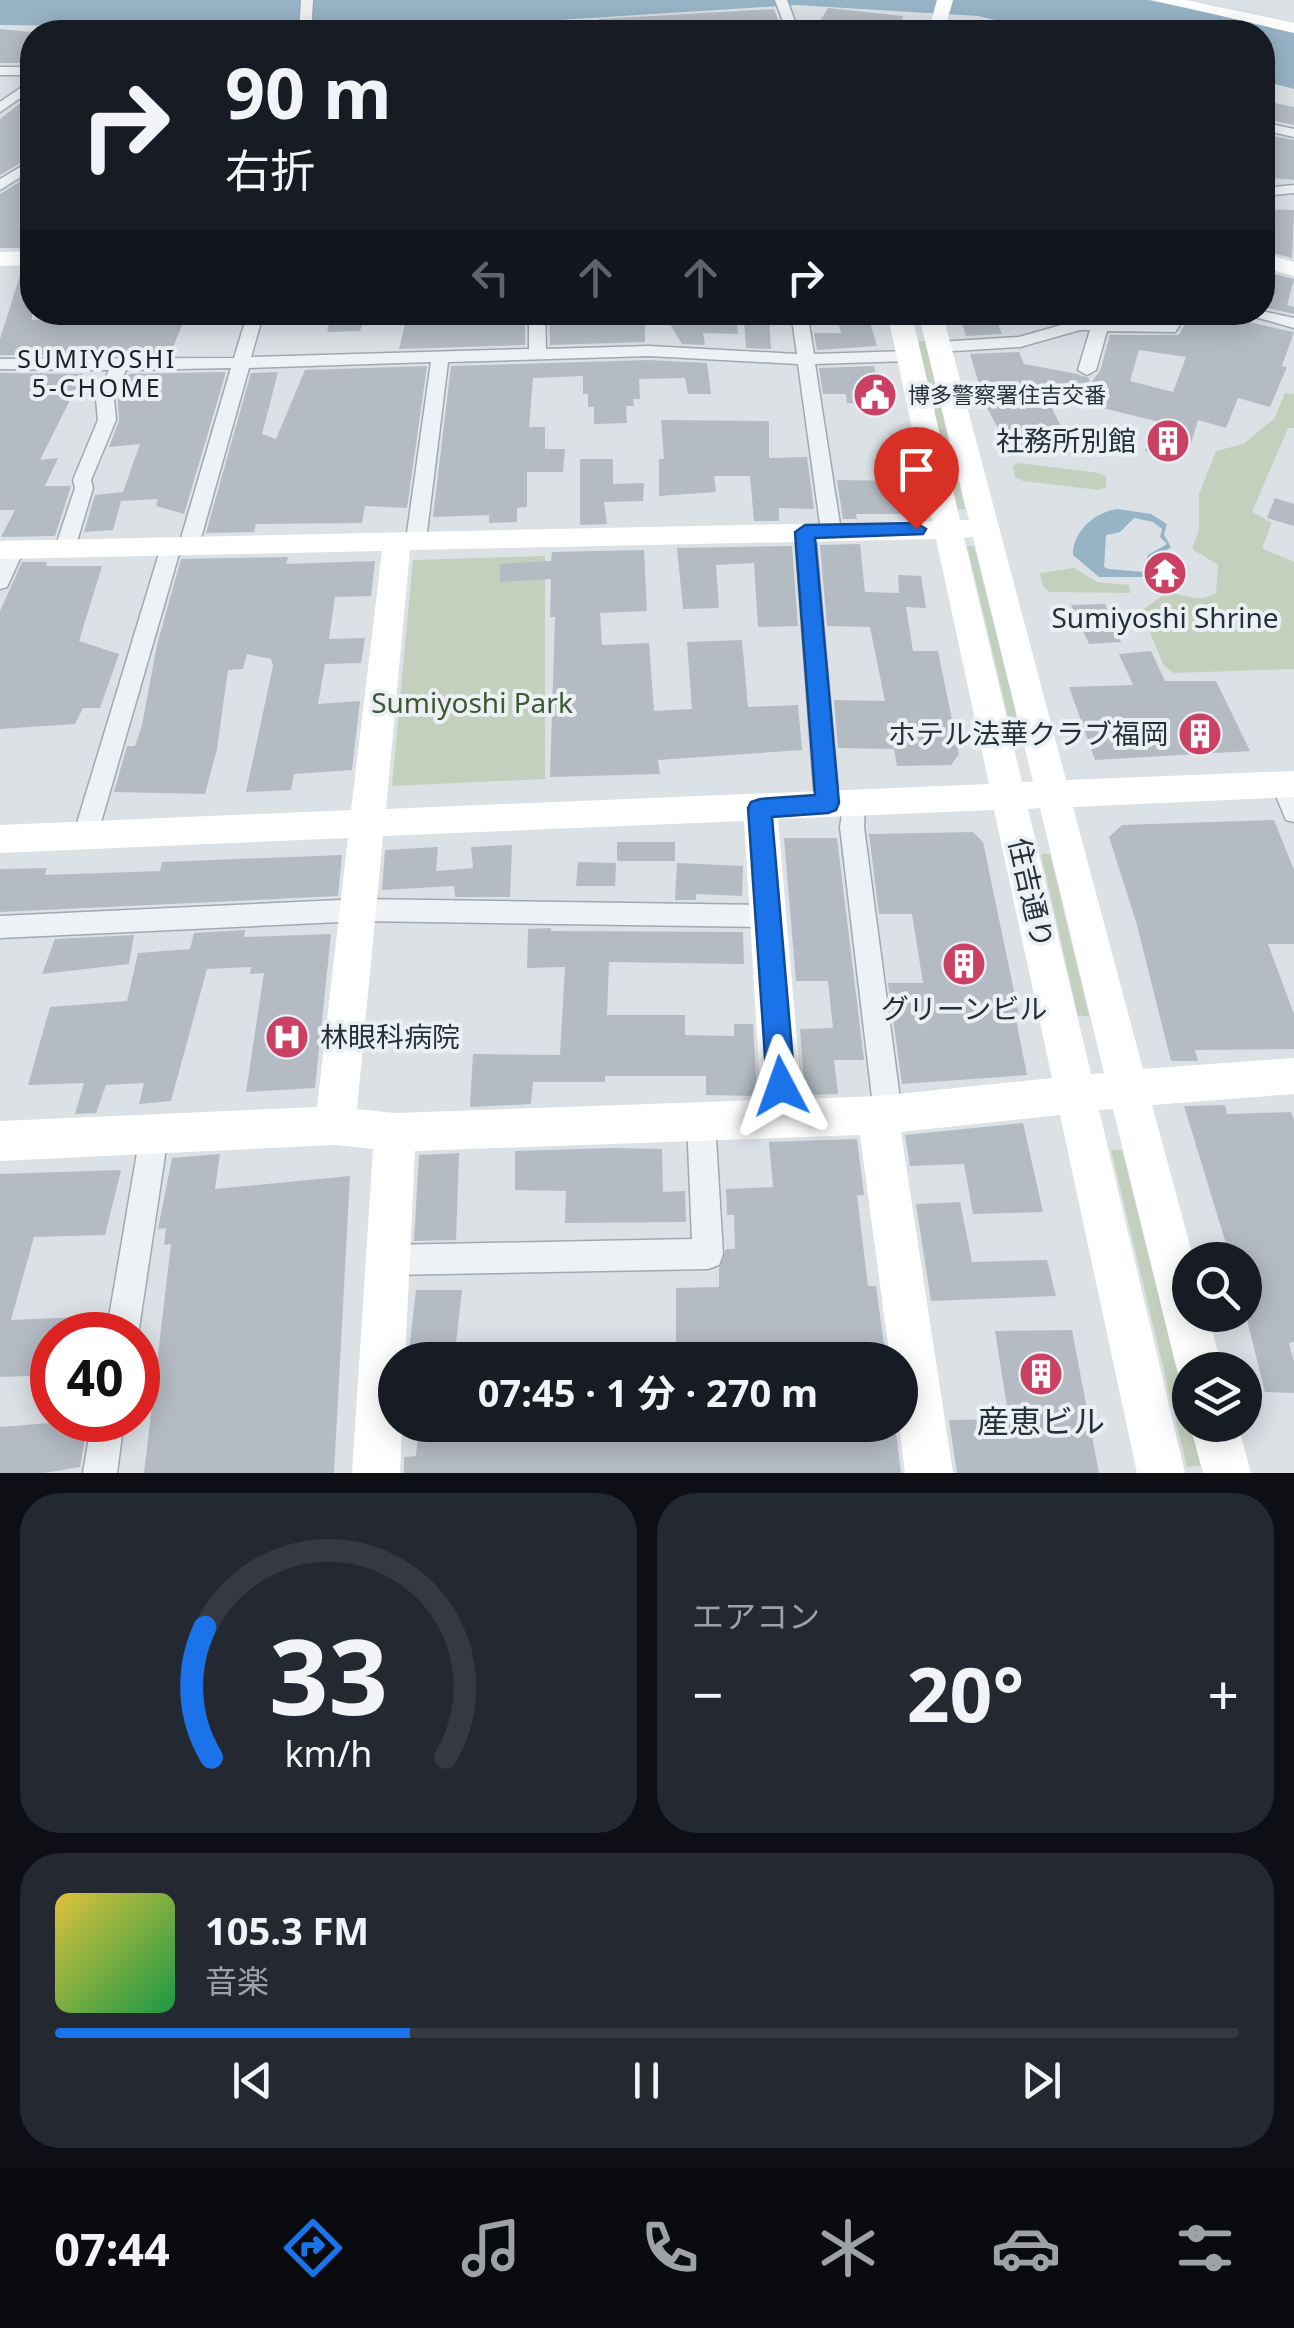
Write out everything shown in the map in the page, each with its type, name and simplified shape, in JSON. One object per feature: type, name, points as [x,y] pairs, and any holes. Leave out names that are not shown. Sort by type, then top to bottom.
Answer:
[{"type":"street","points":[[1161,0],[1256,20]]},
{"type":"street","points":[[85,836],[252,325]]},
{"type":"street","points":[[538,325],[538,354]]},
{"type":"street","points":[[801,325],[840,803],[852,827],[883,1114],[929,1473]]},
{"type":"street","name":"住吉通り","points":[[901,325],[1161,1473]]},
{"type":"street","name":"住吉通り","points":[[933,325],[1195,1352]]},
{"type":"street","points":[[938,346],[1020,342],[1060,328],[1171,325]]},
{"type":"street","points":[[1087,370],[1100,326]]},
{"type":"street","points":[[0,364],[649,351],[806,358],[908,356]]},
{"type":"street","points":[[335,1126],[407,541],[440,357]]},
{"type":"street","points":[[65,548],[84,488],[82,480],[107,420],[105,399],[120,363]]},
{"type":"street","points":[[0,582],[7,550],[984,528]]},
{"type":"street","points":[[0,839],[1008,796],[1290,794]]},
{"type":"street","points":[[760,808],[783,1120]]},
{"type":"street","points":[[0,927],[361,910],[770,916]]},
{"type":"street","points":[[0,1141],[335,1126],[395,1132],[783,1120],[1294,1076]]},
{"type":"street","points":[[388,1260],[708,1254],[701,1121]]},
{"type":"street","points":[[376,1473],[395,1132]]},
{"type":"street","points":[[126,1312],[154,1135]]},
{"type":"street","points":[[100,1473],[105,1442]]},
{"type":"street","points":[[1219,1442],[1227,1473]]},
{"type":"green space","points":[[918,341],[925,341],[965,509],[957,509]]},
{"type":"green space","points":[[1285,393],[1294,394],[1294,428],[1288,428],[1252,512],[1272,523],[1262,548],[1294,562],[1294,669],[1174,673],[1164,666],[1141,611],[1166,593],[1197,598],[1216,593],[1218,565],[1192,549],[1199,530],[1199,494],[1216,451],[1243,444],[1274,419]]},
{"type":"green space","points":[[1018,463],[1099,473],[1106,477],[1106,487],[1099,490],[1023,481],[1015,477],[1013,466]]},
{"type":"green space","points":[[967,546],[974,546],[1022,736],[1013,737]]},
{"type":"green space","name":"Sumiyoshi Park","points":[[545,556],[545,779],[392,786],[413,560]]},
{"type":"green space","points":[[1074,568],[1097,582],[1129,585],[1130,593],[1050,592],[1043,587],[1040,573]]},
{"type":"green space","points":[[1041,854],[1050,854],[1089,1016],[1078,1016]]},
{"type":"green space","points":[[1111,1150],[1122,1150],[1172,1352],[1172,1404]]},
{"type":"green space","points":[[1181,1442],[1195,1442],[1201,1466],[1187,1467]]},
{"type":"water","points":[[0,0],[1148,0],[1242,20],[995,20],[796,5],[560,20],[20,20],[20,25],[0,25]]},
{"type":"water","points":[[1275,27],[1294,31],[1294,89],[1275,84]]},
{"type":"water","points":[[1109,511],[1151,514],[1167,524],[1164,535],[1171,547],[1152,561],[1150,577],[1099,577],[1073,555],[1081,531]],"holes":[[[1134,518],[1153,522],[1162,529],[1160,537],[1167,544],[1148,555],[1144,572],[1104,567],[1106,535],[1120,532]]]},
{"type":"building","points":[[828,8],[903,16],[902,20],[820,20]]},
{"type":"building","points":[[774,9],[778,20],[599,20]]},
{"type":"building","points":[[0,29],[20,31],[20,63],[0,63]]},
{"type":"building","points":[[20,103],[20,163],[0,175],[0,119]]},
{"type":"building","points":[[1275,103],[1294,107],[1294,125],[1275,121]]},
{"type":"building","points":[[1275,136],[1294,140],[1294,180],[1275,178]]},
{"type":"building","points":[[20,182],[20,248],[0,248],[0,194]]},
{"type":"building","points":[[1275,209],[1294,210],[1292,258],[1275,253]]},
{"type":"building","points":[[1275,274],[1294,279],[1287,305],[1294,307],[1294,314],[1275,310]]},
{"type":"building","points":[[20,275],[20,325],[182,325],[170,355],[0,355],[0,339]]},
{"type":"building","points":[[329,325],[362,325],[360,331],[327,332]]},
{"type":"building","points":[[405,325],[525,325],[525,345],[399,349]]},
{"type":"building","points":[[549,325],[645,325],[645,342],[550,345]]},
{"type":"building","points":[[671,325],[737,325],[738,334],[703,333],[705,345],[682,344]]},
{"type":"building","points":[[744,325],[769,325],[771,349],[746,348]]},
{"type":"building","points":[[839,325],[871,325],[877,346],[817,350],[814,333],[841,333]]},
{"type":"building","points":[[963,325],[998,325],[1002,334],[966,336]]},
{"type":"building","points":[[1185,325],[1262,325],[1294,332],[1282,366],[1287,367],[1270,407],[1238,398],[1226,428],[1198,420],[1189,450],[1178,448],[1174,459],[1145,451],[1156,421],[1045,394],[1075,455],[1023,446],[998,428],[985,404],[970,354],[1019,352],[1024,364],[1077,374],[1089,378],[1090,384],[1100,371],[1110,335],[1179,335]],"holes":[[[1139,350],[1186,357],[1173,392],[1130,381]]]},
{"type":"building","points":[[649,360],[707,363],[711,394],[688,394],[685,378],[639,379],[640,399],[633,399],[634,406],[626,406],[627,423],[594,424],[594,407],[588,407],[588,394],[583,394],[583,376],[533,378],[529,427],[545,427],[545,449],[565,449],[563,472],[527,472],[527,507],[517,508],[517,522],[489,523],[489,515],[433,517],[451,366]]},
{"type":"building","points":[[427,366],[407,508],[365,506],[362,523],[256,524],[254,532],[206,533],[251,373],[278,372],[262,434],[276,439],[305,370]]},
{"type":"building","points":[[874,366],[883,404],[847,403],[846,394],[823,394],[819,368]]},
{"type":"building","points":[[226,372],[184,514],[156,506],[158,499],[121,501],[113,530],[84,532],[95,495],[123,492],[140,444],[109,447],[119,421],[118,400],[129,374]]},
{"type":"building","points":[[0,373],[83,374],[40,460],[58,458],[45,486],[71,486],[55,536],[1,537],[15,510],[0,510]]},
{"type":"building","points":[[661,420],[769,421],[769,458],[807,457],[814,509],[779,508],[779,521],[754,521],[750,476],[714,476],[716,492],[659,496],[659,459],[664,459]]},
{"type":"building","points":[[580,459],[613,459],[613,484],[644,483],[643,501],[604,502],[607,524],[580,525]]},
{"type":"building","points":[[837,480],[896,481],[902,514],[856,514],[857,519],[843,519]]},
{"type":"building","points":[[1275,498],[1294,504],[1294,526],[1267,518]]},
{"type":"building","points":[[860,544],[865,592],[899,593],[898,575],[921,576],[926,608],[906,607],[913,651],[938,651],[959,754],[951,765],[897,766],[894,749],[838,748],[834,700],[885,701],[870,627],[827,626],[820,545]]},
{"type":"building","points":[[792,546],[798,626],[758,627],[754,563],[716,565],[719,608],[683,609],[677,548]]},
{"type":"building","points":[[644,550],[647,611],[600,613],[602,645],[649,643],[654,711],[692,709],[687,642],[742,640],[748,707],[798,705],[802,750],[658,760],[660,774],[550,777],[555,617],[550,617],[551,579],[500,582],[500,564],[551,561],[552,552]]},
{"type":"building","points":[[288,557],[286,564],[375,561],[371,596],[335,597],[329,639],[365,638],[361,663],[325,664],[318,704],[360,701],[352,770],[294,774],[291,790],[246,792],[273,666],[271,659],[247,654],[243,669],[228,670],[217,749],[205,794],[114,792],[127,746],[135,746],[142,725],[157,645],[181,559]]},
{"type":"building","points":[[22,562],[102,566],[79,641],[119,654],[100,708],[83,708],[75,724],[0,729],[0,611]]},
{"type":"building","points":[[1105,604],[1121,642],[1089,644],[1071,605]]},
{"type":"building","points":[[1151,651],[1165,681],[1216,681],[1250,751],[1095,760],[1069,687],[1133,685],[1119,654]]},
{"type":"building","points":[[1274,820],[1294,870],[1294,944],[1268,944],[1294,1014],[1294,1049],[1195,1050],[1198,1061],[1171,1061],[1137,925],[1109,837],[1122,825]]},
{"type":"building","points":[[973,832],[983,842],[1020,1020],[1016,1020],[1027,1075],[902,1084],[888,983],[923,983],[912,914],[879,914],[869,834]]},
{"type":"building","points":[[784,838],[837,838],[864,1060],[834,1060],[838,1094],[805,1095],[800,1029],[833,1028],[828,981],[796,981]]},
{"type":"building","points":[[617,842],[675,842],[675,861],[617,861]]},
{"type":"building","points":[[512,845],[510,897],[455,897],[454,886],[382,890],[385,850],[438,847],[436,871],[473,868],[471,847]]},
{"type":"building","points":[[342,855],[338,896],[0,912],[0,869],[47,868],[45,875],[160,871],[162,862]]},
{"type":"building","points":[[578,862],[616,863],[615,886],[576,886]]},
{"type":"building","points":[[677,863],[743,866],[742,896],[696,894],[696,900],[675,900]]},
{"type":"building","points":[[528,929],[743,932],[744,964],[609,962],[607,1015],[685,1015],[685,1035],[734,1036],[734,1024],[753,1024],[757,1096],[706,1095],[706,1076],[605,1076],[605,1082],[533,1082],[531,1104],[470,1107],[473,1054],[560,1055],[565,967],[527,968]]},
{"type":"building","points":[[245,930],[244,937],[331,934],[315,1088],[246,1092],[264,973],[250,974],[251,967],[207,969],[171,1101],[139,1104],[144,1083],[106,1085],[96,1113],[75,1114],[84,1083],[28,1085],[50,1007],[127,1001],[138,953],[190,949],[194,933]]},
{"type":"building","points":[[134,935],[129,964],[42,974],[55,939]]},
{"type":"building","points":[[1225,1105],[1227,1114],[1291,1112],[1294,1342],[1289,1343],[1294,1362],[1294,1393],[1265,1392],[1262,1352],[1255,1352],[1250,1332],[1262,1332],[1262,1242],[1226,1242],[1184,1106]]},
{"type":"building","points":[[1023,1123],[1043,1212],[973,1214],[964,1164],[910,1166],[905,1135]]},
{"type":"building","points":[[857,1139],[864,1195],[857,1195],[868,1286],[876,1286],[884,1342],[676,1342],[676,1288],[719,1287],[719,1269],[726,1249],[735,1249],[734,1215],[727,1215],[726,1189],[773,1187],[769,1142]]},
{"type":"building","points":[[662,1149],[663,1192],[685,1191],[686,1222],[565,1223],[566,1191],[515,1190],[515,1151]]},
{"type":"building","points":[[459,1153],[456,1240],[414,1241],[419,1155]]},
{"type":"building","points":[[220,1154],[215,1189],[350,1176],[334,1473],[144,1473],[148,1442],[160,1442],[160,1337],[171,1244],[164,1245],[166,1228],[158,1229],[172,1158]]},
{"type":"building","points":[[121,1170],[105,1235],[34,1237],[11,1320],[30,1319],[30,1376],[0,1377],[0,1174]]},
{"type":"building","points":[[960,1202],[972,1262],[1047,1260],[1056,1296],[931,1301],[916,1204]]},
{"type":"building","points":[[416,1290],[462,1290],[456,1342],[410,1342]]},
{"type":"building","points":[[1072,1330],[1099,1473],[957,1473],[949,1420],[1009,1419],[995,1331]]},
{"type":"building","points":[[30,1425],[30,1442],[84,1442],[80,1467],[44,1473],[0,1473],[0,1427]]},
{"type":"building","points":[[417,1442],[897,1442],[901,1473],[404,1473],[404,1457],[416,1456]]},
{"type":"place","name":"博多警察署住吉交番","points":[[875,395]]},
{"type":"place","name":"社務所別館","points":[[1168,441]]},
{"type":"place","name":"Sumiyoshi Shrine","points":[[1165,573]]},
{"type":"place","name":"ホテル法華クラブ福岡","points":[[1200,734]]},
{"type":"place","name":"グリーンビル","points":[[964,964]]},
{"type":"place","name":"林眼科病院","points":[[287,1037]]},
{"type":"place","name":"産恵ビル","points":[[1041,1374]]},
{"type":"district","name":"SUMIYOSHI 5-CHOME","points":[[97,374]]},
{"type":"route","points":[[781,1086],[760,808],[828,803],[805,532],[916,529]]}]
